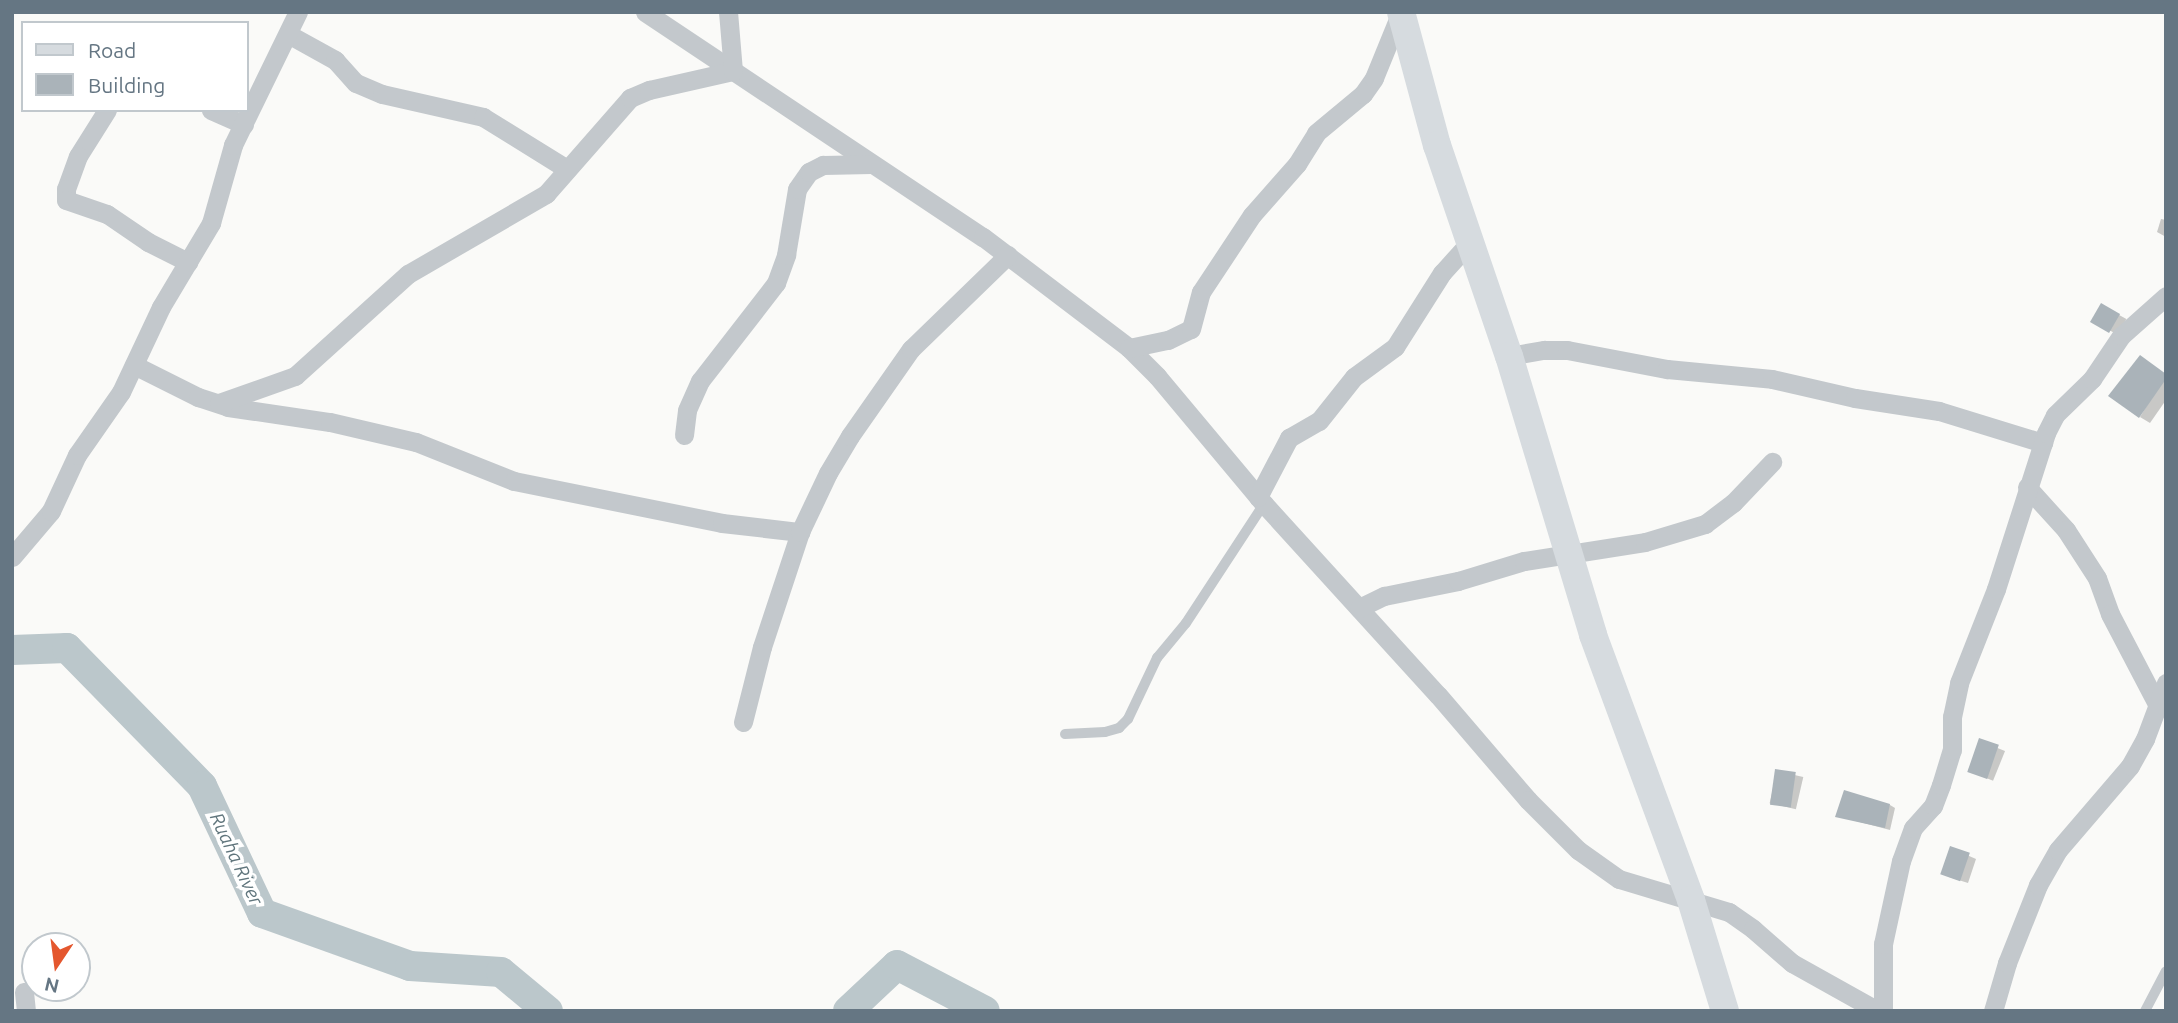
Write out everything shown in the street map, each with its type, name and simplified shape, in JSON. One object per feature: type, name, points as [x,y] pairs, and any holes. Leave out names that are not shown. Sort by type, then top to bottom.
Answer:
[{"type":"main road","points":[[1401,12],[1437,145],[1509,356],[1593,635],[1691,900],[1725,1011]]},
{"type":"street","points":[[12,557],[51,511],[77,455],[121,392],[161,307],[211,223],[233,145],[298,12]]},
{"type":"street","points":[[645,12],[1008,255],[1129,348],[1157,376],[1261,500],[1528,800],[1578,850],[1619,879],[1729,912],[1792,963],[1878,1011]]},
{"type":"street","points":[[728,12],[733,71]]},
{"type":"street","points":[[1129,348],[1168,340],[1191,329],[1201,292],[1252,215],[1285,180],[1316,133],[1363,94],[1374,78],[1401,12]]},
{"type":"street","points":[[288,34],[335,60],[356,83],[382,94],[483,117],[567,169]]},
{"type":"street","points":[[218,403],[295,376],[408,274],[546,194],[630,99],[639,93],[733,71]]},
{"type":"street","points":[[106,112],[78,156],[66,189],[66,200],[107,214],[148,243],[188,262]]},
{"type":"street","points":[[215,112],[244,125]]},
{"type":"street","points":[[684,435],[687,410],[700,381],[776,283],[786,255],[797,189],[809,172],[823,165],[872,164]]},
{"type":"street","points":[[1261,500],[1289,438],[1320,421],[1354,377],[1395,347],[1442,273],[1470,242]]},
{"type":"street","points":[[743,722],[762,647],[800,533],[849,436],[911,349],[1008,255]]},
{"type":"street","points":[[1883,1011],[1883,944],[1901,861],[1913,828],[1933,806],[1941,785],[1952,750],[1952,717],[1959,683],[1996,590],[2043,443],[2055,415],[2092,379],[2120,336],[2166,296]]},
{"type":"street","points":[[1509,356],[1544,350],[1567,350],[1667,369],[1772,379],[1855,398],[1939,411],[2043,443]]},
{"type":"street","points":[[134,365],[218,403],[330,422],[416,442],[514,481],[539,488],[722,523],[800,533]]},
{"type":"street","points":[[1359,608],[1384,596],[1569,552],[1645,542],[1705,524],[1733,503],[1772,462]]},
{"type":"street","points":[[2027,487],[2066,530],[2091,568],[2110,614],[2157,704]]},
{"type":"street","points":[[1993,1011],[2007,963],[2038,885],[2058,850],[2130,766],[2145,739],[2166,683]]},
{"type":"lane","points":[[1065,734],[1105,732],[1119,727],[1128,719],[1157,658],[1186,622],[1261,500]]},
{"type":"lane","points":[[2145,1011],[2166,971]]},
{"type":"building","points":[[2101,303],[2120,314],[2109,333],[2090,322]]},
{"type":"building","points":[[2140,355],[2166,374],[2166,379],[2139,418],[2108,396]]},
{"type":"building","points":[[1979,738],[1999,745],[1987,779],[1967,772]]},
{"type":"building","points":[[1775,769],[1796,772],[1791,808],[1770,805]]},
{"type":"building","points":[[1844,790],[1890,804],[1885,828],[1835,817]]},
{"type":"building","points":[[1950,846],[1970,853],[1960,881],[1940,874]]},
{"type":"waterway","name":"Ruaha River","points":[[12,650],[67,648],[202,786],[262,913],[410,966],[501,972],[548,1011]]},
{"type":"waterway","name":"Ruaha River","points":[[848,1011],[897,965],[985,1011]]}]
